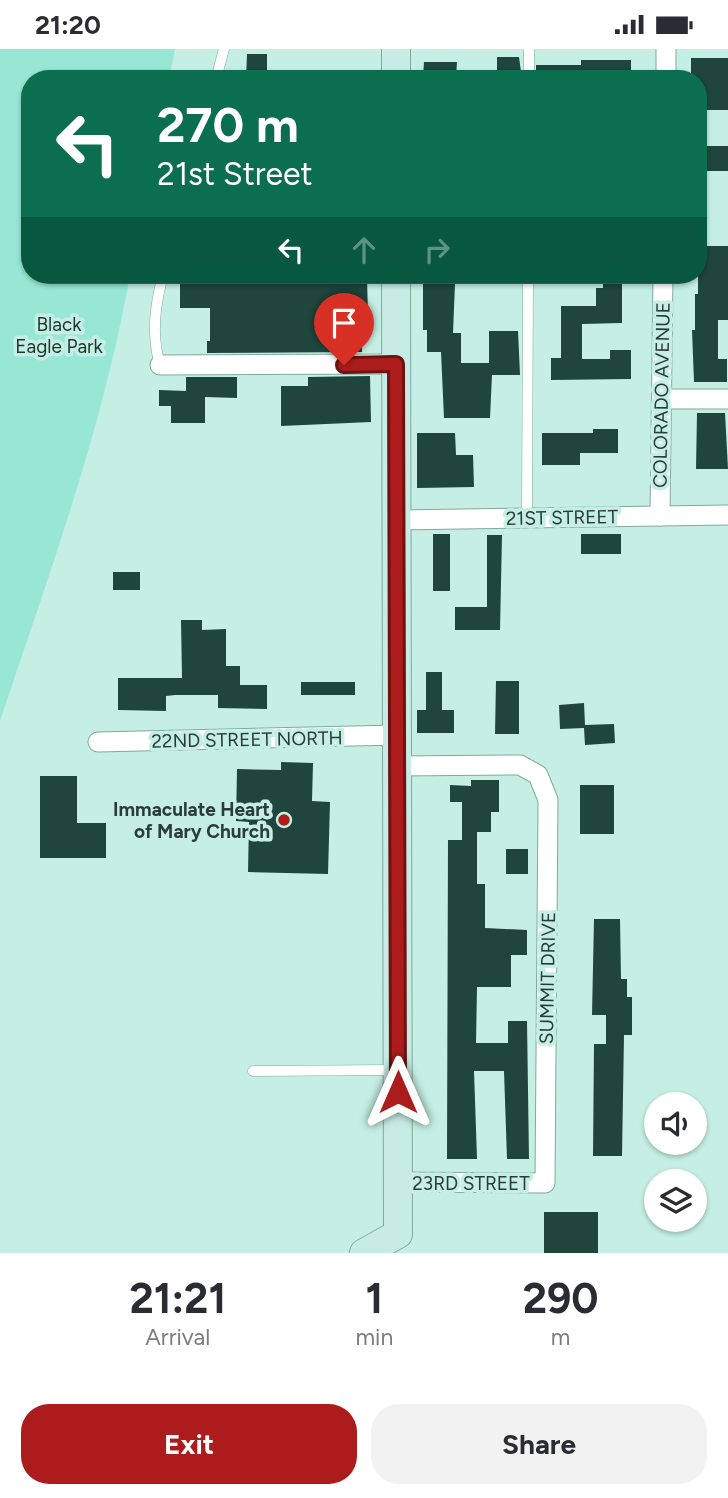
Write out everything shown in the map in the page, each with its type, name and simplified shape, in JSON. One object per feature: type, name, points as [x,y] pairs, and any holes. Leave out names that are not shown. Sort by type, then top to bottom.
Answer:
[{"type":"street","points":[[396,49],[396,70]]},
{"type":"street","points":[[666,49],[666,70]]},
{"type":"street","points":[[364,1253],[399,1238],[396,284]]},
{"type":"street","name":"COLORADO AVENUE","points":[[660,516],[663,284]]},
{"type":"street","points":[[160,365],[396,364]]},
{"type":"street","points":[[662,399],[728,399]]},
{"type":"street","name":"21ST STREET","points":[[397,520],[728,515]]},
{"type":"street","name":"22ND STREET NORTH","points":[[98,742],[397,736]]},
{"type":"street","name":"SUMMIT DRIVE","points":[[398,766],[520,765],[538,775],[548,800],[545,1183]]},
{"type":"street","name":"23RD STREET","points":[[398,1182],[545,1183]]},
{"type":"lane","points":[[218,70],[224,49]]},
{"type":"lane","points":[[528,70],[529,49]]},
{"type":"lane","points":[[160,365],[154,345],[155,306],[161,284]]},
{"type":"lane","points":[[527,518],[528,284]]},
{"type":"lane","points":[[253,1071],[398,1070]]},
{"type":"green space","name":"Black Eagle Park","points":[[0,49],[175,49],[171,70],[21,70],[21,284],[128,284],[90,445],[0,721]]},
{"type":"building","points":[[247,54],[267,54],[267,70],[246,70]]},
{"type":"building","points":[[497,57],[519,57],[521,70],[497,70]]},
{"type":"building","points":[[691,58],[728,58],[728,110],[707,110],[707,70],[691,70]]},
{"type":"building","points":[[581,60],[631,60],[631,70],[536,70],[536,65],[581,65]]},
{"type":"building","points":[[424,62],[457,62],[457,70],[424,70]]},
{"type":"building","points":[[707,146],[728,146],[728,171],[707,171]]},
{"type":"building","points":[[707,246],[728,246],[728,320],[718,320],[718,359],[727,359],[727,382],[694,382],[692,330],[695,330],[695,294],[698,294],[698,284],[707,284]]},
{"type":"building","points":[[180,284],[367,284],[368,314],[362,314],[362,352],[207,353],[207,341],[210,341],[210,308],[180,308]]},
{"type":"building","points":[[423,284],[455,284],[453,333],[461,333],[461,363],[489,363],[489,331],[518,331],[520,375],[492,375],[490,418],[444,418],[441,352],[427,352],[427,330],[423,330]]},
{"type":"building","points":[[603,284],[622,284],[622,323],[582,324],[582,359],[610,359],[610,350],[631,350],[631,379],[551,380],[551,358],[561,358],[561,306],[596,306],[596,288],[603,288]]},
{"type":"building","points":[[370,376],[371,422],[281,426],[281,386],[308,386],[308,377]]},
{"type":"building","points":[[186,377],[237,377],[237,398],[205,397],[205,423],[171,423],[171,406],[159,406],[159,390],[186,391]]},
{"type":"building","points":[[697,413],[725,413],[728,469],[696,469]]},
{"type":"building","points":[[593,429],[618,429],[618,453],[580,453],[580,465],[542,465],[542,433],[593,433]]},
{"type":"building","points":[[417,433],[455,433],[456,455],[473,455],[474,487],[417,488]]},
{"type":"building","points":[[433,534],[450,534],[450,591],[433,591]]},
{"type":"building","points":[[581,534],[621,534],[621,554],[581,554]]},
{"type":"building","points":[[487,535],[502,535],[500,630],[455,630],[455,607],[487,607]]},
{"type":"building","points":[[113,572],[140,572],[140,590],[113,590]]},
{"type":"building","points":[[181,620],[202,620],[202,630],[226,629],[226,666],[240,666],[240,685],[267,685],[267,709],[218,708],[218,695],[175,695],[166,696],[166,711],[118,710],[118,678],[182,678]]},
{"type":"building","points":[[426,672],[442,672],[442,710],[454,710],[454,733],[417,733],[417,710],[426,710]]},
{"type":"building","points":[[496,681],[519,681],[519,734],[495,734]]},
{"type":"building","points":[[301,682],[355,682],[355,695],[301,695]]},
{"type":"building","points":[[584,703],[585,725],[614,724],[615,743],[585,745],[584,728],[560,729],[559,705]]},
{"type":"building","points":[[281,762],[313,763],[312,801],[330,802],[328,874],[248,872],[249,822],[236,821],[237,769],[281,770]]},
{"type":"building","points":[[40,776],[77,776],[77,823],[106,823],[106,858],[40,858]]},
{"type":"building","points":[[471,780],[499,780],[499,812],[491,812],[491,832],[477,832],[477,884],[485,884],[485,928],[527,930],[527,955],[511,955],[511,987],[477,987],[476,1043],[508,1043],[508,1021],[527,1021],[529,1159],[507,1159],[504,1071],[474,1071],[477,1159],[447,1159],[448,840],[462,840],[462,802],[450,802],[450,785],[471,786]]},
{"type":"building","points":[[580,785],[614,785],[614,834],[580,834]]},
{"type":"building","points":[[506,849],[528,849],[528,874],[506,874]]},
{"type":"building","points":[[594,919],[620,919],[621,979],[627,979],[627,997],[632,997],[632,1035],[624,1035],[622,1156],[593,1156],[594,1044],[606,1044],[606,1015],[592,1015]]},
{"type":"building","points":[[544,1212],[598,1212],[598,1253],[544,1253]]},
{"type":"place","name":"Immaculate Heart of Mary Church","points":[[284,820]]},
{"type":"route","points":[[344,365],[396,364],[398,1092]]}]
